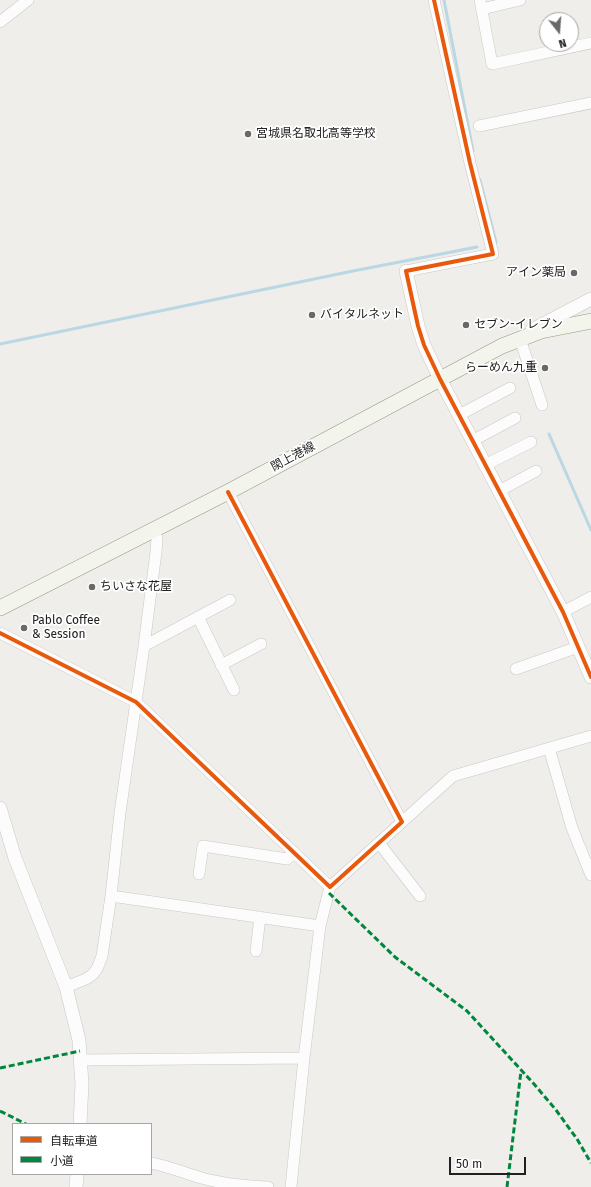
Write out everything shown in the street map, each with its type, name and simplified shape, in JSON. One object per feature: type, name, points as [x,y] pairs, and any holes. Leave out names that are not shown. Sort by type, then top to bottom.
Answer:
[{"type":"main road","name":"閖上港線","points":[[0,608],[228,492],[502,346],[541,331],[589,321]]},
{"type":"street","points":[[0,22],[28,0]]},
{"type":"street","points":[[434,0],[470,163],[493,254],[406,271],[418,326],[424,345],[440,379],[563,612],[591,677]]},
{"type":"street","points":[[514,1],[481,4],[492,64],[591,43]]},
{"type":"street","points":[[479,126],[591,103]]},
{"type":"street","points":[[589,321],[586,312],[586,305],[590,300]]},
{"type":"street","points":[[502,346],[590,300]]},
{"type":"street","points":[[520,339],[542,405]]},
{"type":"street","points":[[459,415],[510,388]]},
{"type":"street","points":[[472,441],[516,418]]},
{"type":"street","points":[[485,465],[531,442]]},
{"type":"street","points":[[499,491],[536,471]]},
{"type":"street","points":[[228,492],[402,822]]},
{"type":"street","points":[[66,987],[86,979],[97,969],[102,956],[111,896],[120,813],[144,646],[157,539],[154,529]]},
{"type":"street","points":[[563,612],[591,597]]},
{"type":"street","points":[[144,646],[230,600]]},
{"type":"street","points":[[198,617],[234,690]]},
{"type":"street","points":[[0,634],[136,702],[330,887]]},
{"type":"street","points":[[221,665],[261,644]]},
{"type":"street","points":[[516,669],[578,647]]},
{"type":"street","points":[[291,1187],[304,1058],[320,926],[330,887],[453,776],[591,736]]},
{"type":"street","points":[[549,748],[572,828],[591,875]]},
{"type":"street","points":[[0,808],[15,858],[66,987],[79,1040],[82,1084],[80,1123]]},
{"type":"street","points":[[379,843],[420,896]]},
{"type":"street","points":[[199,874],[204,846],[287,859],[294,853]]},
{"type":"street","points":[[111,896],[320,926]]},
{"type":"street","points":[[256,951],[260,917]]},
{"type":"street","points":[[80,1060],[304,1058]]},
{"type":"street","points":[[152,1163],[163,1165],[199,1178],[235,1186],[268,1187]]},
{"type":"street","points":[[76,1187],[77,1175]]},
{"type":"waterway","points":[[444,0],[473,151]]},
{"type":"waterway","points":[[480,180],[496,242]]},
{"type":"waterway","points":[[0,344],[477,247]]},
{"type":"waterway","points":[[549,434],[591,530]]},
{"type":"marked path","points":[[329,893],[395,957],[467,1011],[556,1110],[577,1139],[591,1163]]},
{"type":"marked path","points":[[0,1068],[80,1051]]},
{"type":"marked path","points":[[507,1187],[521,1071]]},
{"type":"marked path","points":[[0,1111],[24,1123]]},
{"type":"cycle path","points":[[434,0],[470,163],[493,254],[406,271],[418,326],[424,345],[440,379],[563,612],[591,677]]},
{"type":"cycle path","points":[[0,633],[136,702],[330,887],[402,822],[228,492]]},
{"type":"place","name":"宮城県名取北高等学校","points":[[248,134]]},
{"type":"place","name":"アイン薬局","points":[[574,273]]},
{"type":"place","name":"バイタルネット","points":[[312,315]]},
{"type":"place","name":"セブン-イレブン","points":[[466,325]]},
{"type":"place","name":"らーめん九重","points":[[545,368]]},
{"type":"place","name":"ちいさな花屋","points":[[92,587]]},
{"type":"place","name":"Pablo Coffee & Session","points":[[24,628]]}]
